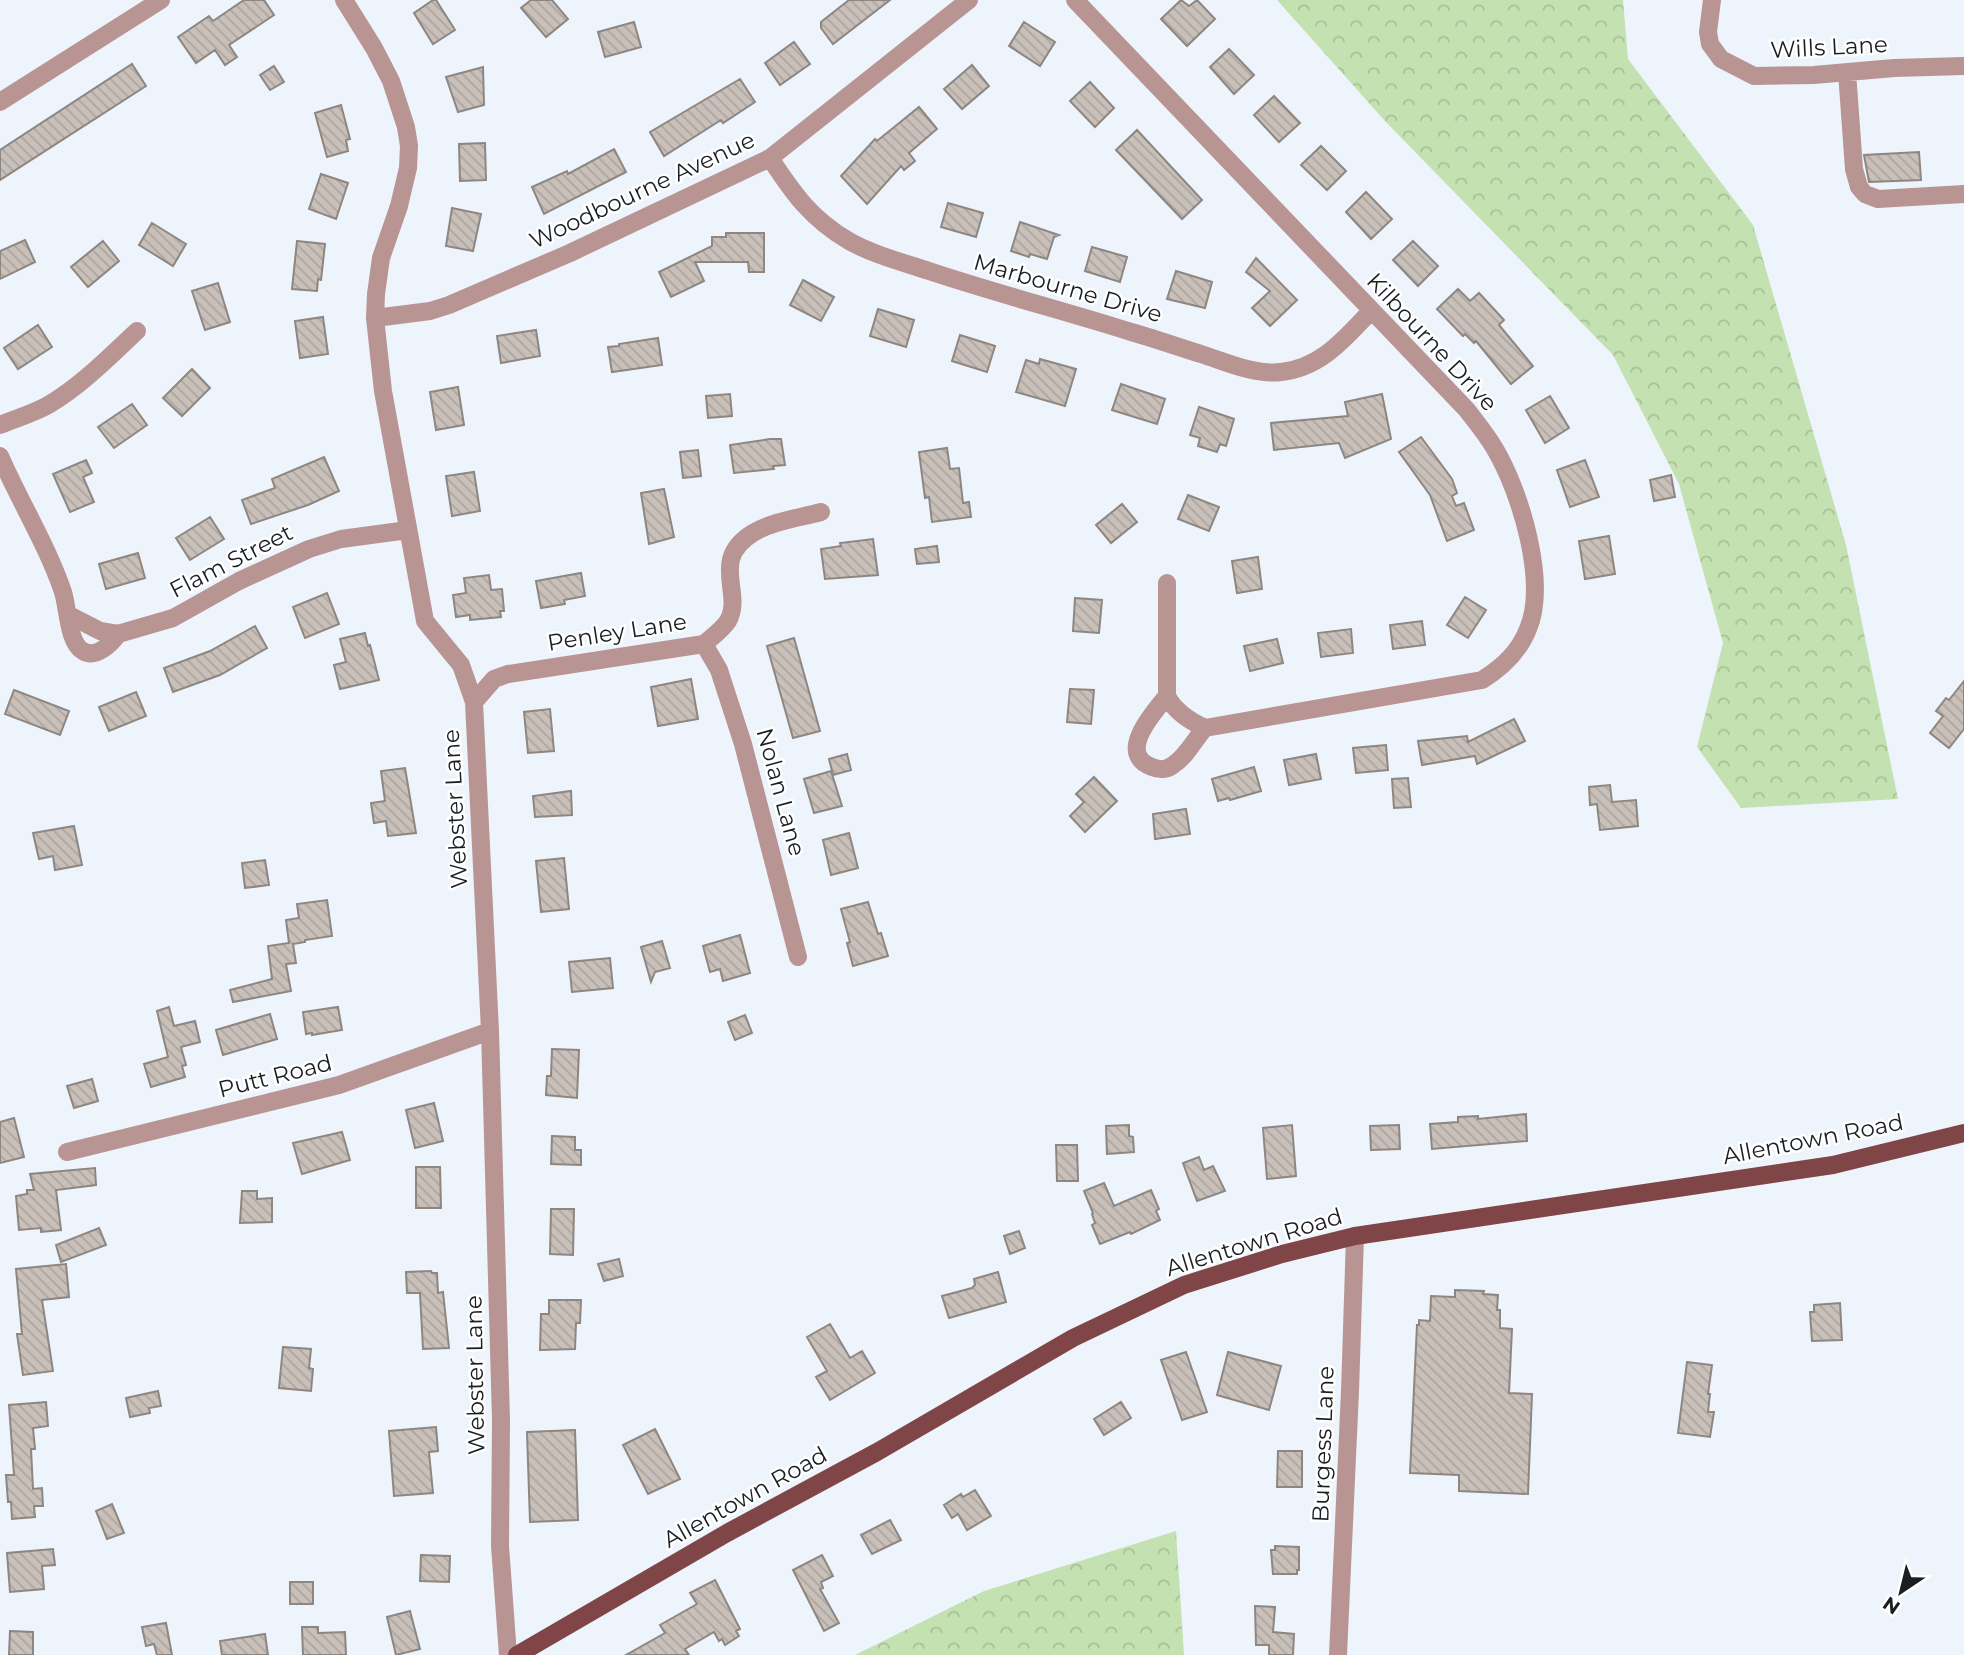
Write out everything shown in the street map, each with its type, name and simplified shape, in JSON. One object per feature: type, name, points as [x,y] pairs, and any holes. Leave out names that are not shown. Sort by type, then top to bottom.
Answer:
[{"type":"main road","name":"Allentown Road","points":[[517,1655],[1073,1338],[1193,1282],[1282,1254],[1354,1236],[1833,1165],[1964,1133]]},
{"type":"street","points":[[0,102],[161,0]]},
{"type":"street","name":"Webster Lane","points":[[344,0],[391,80],[400,103],[409,146],[404,189],[381,258],[375,318],[383,391],[425,621],[461,665],[474,702],[490,1031],[501,1420],[500,1546],[508,1655]]},
{"type":"street","name":"Woodbourne Avenue","points":[[375,318],[430,311],[449,305],[570,253],[770,158],[969,0]]},
{"type":"street","name":"Kilbourne Drive","points":[[1075,0],[1466,410],[1495,448],[1513,484],[1524,518],[1535,596],[1529,629],[1511,659],[1499,670],[1482,680],[1205,728]]},
{"type":"street","name":"Wills Lane","points":[[1712,0],[1708,32],[1710,44],[1715,53],[1731,66],[1754,76],[1964,66]]},
{"type":"street","points":[[1846,72],[1854,169],[1859,187],[1865,194],[1878,199],[1964,194]]},
{"type":"street","name":"Marbourne Drive","points":[[770,158],[795,196],[810,213],[868,251],[978,288],[1238,366],[1280,373],[1310,366],[1332,351],[1371,311]]},
{"type":"street","points":[[0,425],[48,405],[65,394],[137,331]]},
{"type":"street","name":"Flam Street","points":[[0,456],[51,562],[69,615],[72,638],[76,646],[84,652],[96,653],[118,634],[173,618],[239,581],[309,549],[341,539],[408,530]]},
{"type":"street","name":"Penley Lane","points":[[474,702],[494,679],[508,674],[704,644],[720,630],[730,614],[730,560],[743,541],[755,532],[774,524],[821,512]]},
{"type":"street","points":[[1167,583],[1167,696],[1170,703],[1190,722],[1205,728],[1180,760],[1170,768],[1160,769],[1141,760],[1136,744],[1142,730],[1167,696]]},
{"type":"street","points":[[69,615],[100,631],[118,634]]},
{"type":"street","name":"Nolan Lane","points":[[704,644],[722,678],[743,744],[799,957]]},
{"type":"street","name":"Putt Road","points":[[66,1152],[339,1085],[490,1031]]},
{"type":"street","name":"Burgess Lane","points":[[1338,1655],[1354,1236]]},
{"type":"green space","points":[[1277,0],[1623,0],[1628,59],[1753,225],[1846,545],[1898,799],[1741,808],[1697,747],[1723,643],[1679,484],[1613,355],[1385,121]]},
{"type":"green space","points":[[1176,1531],[1184,1655],[855,1655],[984,1591]]},
{"type":"building","points":[[244,0],[264,0],[274,15],[229,45],[237,57],[225,65],[215,50],[196,63],[178,37],[209,16],[213,21]]},
{"type":"building","points":[[436,0],[455,30],[433,44],[414,13]]},
{"type":"building","points":[[531,0],[552,0],[568,19],[546,37],[521,8]]},
{"type":"building","points":[[849,0],[890,0],[833,44],[821,28],[821,22]]},
{"type":"building","points":[[1181,0],[1189,6],[1197,0],[1215,19],[1187,46],[1161,19]]},
{"type":"building","points":[[634,22],[641,47],[605,57],[598,32]]},
{"type":"building","points":[[1024,22],[1055,42],[1040,66],[1009,46]]},
{"type":"building","points":[[794,42],[810,64],[780,85],[765,63]]},
{"type":"building","points":[[1229,49],[1254,75],[1234,94],[1210,67]]},
{"type":"building","points":[[132,64],[146,86],[0,180],[0,150]]},
{"type":"building","points":[[972,65],[989,86],[962,109],[944,89]]},
{"type":"building","points":[[274,66],[284,82],[270,90],[260,75]]},
{"type":"building","points":[[483,67],[484,105],[458,112],[446,77]]},
{"type":"building","points":[[740,79],[755,102],[664,156],[650,132]]},
{"type":"building","points":[[1090,82],[1114,108],[1095,127],[1070,101]]},
{"type":"building","points":[[1274,96],[1300,123],[1279,142],[1254,115]]},
{"type":"building","points":[[341,105],[350,139],[346,140],[348,151],[327,157],[315,113]]},
{"type":"building","points":[[919,107],[937,129],[909,153],[915,161],[904,170],[901,166],[867,204],[841,176],[875,139],[877,141]]},
{"type":"building","points":[[1137,130],[1202,200],[1182,219],[1116,150]]},
{"type":"building","points":[[485,143],[486,180],[460,181],[459,144]]},
{"type":"building","points":[[1321,146],[1346,171],[1327,190],[1301,165]]},
{"type":"building","points":[[614,149],[626,172],[544,214],[532,187],[567,171],[568,174]]},
{"type":"building","points":[[1919,152],[1921,180],[1869,182],[1864,155]]},
{"type":"building","points":[[321,174],[348,183],[336,219],[309,209]]},
{"type":"building","points":[[1366,192],[1392,219],[1371,239],[1346,212]]},
{"type":"building","points":[[948,203],[983,213],[976,237],[941,227]]},
{"type":"building","points":[[452,208],[481,214],[473,251],[446,246]]},
{"type":"building","points":[[1020,222],[1059,235],[1054,237],[1047,259],[1011,251]]},
{"type":"building","points":[[152,223],[186,244],[173,266],[139,245]]},
{"type":"building","points":[[726,233],[764,233],[764,272],[749,272],[748,262],[695,262],[704,281],[671,297],[659,272],[712,246],[712,237],[726,237]]},
{"type":"building","points":[[25,240],[35,262],[0,279],[0,251]]},
{"type":"building","points":[[103,241],[119,261],[88,287],[71,267]]},
{"type":"building","points":[[297,241],[325,244],[317,291],[292,289]]},
{"type":"building","points":[[1413,241],[1438,266],[1418,286],[1393,260]]},
{"type":"building","points":[[1092,247],[1127,257],[1120,282],[1085,271]]},
{"type":"building","points":[[1256,258],[1297,300],[1270,326],[1252,308],[1270,291],[1246,272]]},
{"type":"building","points":[[1176,271],[1212,282],[1205,308],[1167,299]]},
{"type":"building","points":[[803,280],[834,297],[821,321],[790,305]]},
{"type":"building","points":[[218,283],[230,322],[205,330],[192,291]]},
{"type":"building","points":[[1458,289],[1470,301],[1479,293],[1504,320],[1499,325],[1533,366],[1511,384],[1476,341],[1474,343],[1465,334],[1463,336],[1437,309]]},
{"type":"building","points":[[878,309],[914,320],[906,347],[870,336]]},
{"type":"building","points":[[323,317],[328,354],[300,358],[295,321]]},
{"type":"building","points":[[38,325],[52,347],[18,369],[4,348]]},
{"type":"building","points":[[536,330],[540,356],[501,363],[497,336]]},
{"type":"building","points":[[960,335],[995,346],[987,372],[952,361]]},
{"type":"building","points":[[658,338],[662,365],[612,372],[608,347]]},
{"type":"building","points":[[1040,359],[1076,369],[1065,406],[1016,392],[1026,360],[1039,364]]},
{"type":"building","points":[[192,369],[210,388],[182,416],[163,398]]},
{"type":"building","points":[[1121,384],[1165,399],[1157,424],[1112,410]]},
{"type":"building","points":[[458,387],[464,425],[436,430],[430,392]]},
{"type":"building","points":[[730,394],[732,416],[708,418],[706,396]]},
{"type":"building","points":[[1382,394],[1391,439],[1345,458],[1339,443],[1274,450],[1271,423],[1348,416],[1345,402]]},
{"type":"building","points":[[1550,396],[1569,428],[1545,443],[1526,410]]},
{"type":"building","points":[[132,404],[147,425],[114,448],[98,427]]},
{"type":"building","points":[[1199,407],[1234,419],[1226,446],[1220,444],[1217,452],[1198,446],[1200,438],[1190,435]]},
{"type":"building","points":[[1421,437],[1452,479],[1457,493],[1452,496],[1456,506],[1464,503],[1474,530],[1447,541],[1430,495],[1399,452]]},
{"type":"building","points":[[781,439],[785,465],[773,466],[774,469],[734,473],[730,445]]},
{"type":"building","points":[[947,448],[950,469],[959,468],[963,503],[969,502],[971,517],[932,522],[929,497],[925,498],[919,452]]},
{"type":"building","points":[[698,450],[701,476],[683,478],[680,452]]},
{"type":"building","points":[[324,457],[339,491],[308,505],[251,524],[242,500],[275,488],[272,479]]},
{"type":"building","points":[[86,460],[92,473],[83,477],[94,502],[70,512],[53,474]]},
{"type":"building","points":[[1585,460],[1599,497],[1570,507],[1557,470]]},
{"type":"building","points":[[474,472],[480,511],[452,516],[446,476]]},
{"type":"building","points":[[1671,475],[1675,497],[1654,501],[1650,480]]},
{"type":"building","points":[[664,489],[674,537],[649,544],[641,493]]},
{"type":"building","points":[[1188,495],[1219,507],[1209,531],[1178,519]]},
{"type":"building","points":[[1122,504],[1137,522],[1111,543],[1096,525]]},
{"type":"building","points":[[210,517],[224,539],[190,560],[176,538]]},
{"type":"building","points":[[1609,536],[1615,574],[1585,579],[1579,541]]},
{"type":"building","points":[[873,539],[878,575],[825,579],[821,549],[841,546],[840,543]]},
{"type":"building","points":[[937,546],[939,562],[917,564],[915,549]]},
{"type":"building","points":[[138,553],[145,578],[106,589],[99,564]]},
{"type":"building","points":[[1258,557],[1262,589],[1237,593],[1232,561]]},
{"type":"building","points":[[581,573],[585,596],[564,600],[565,604],[541,608],[536,581]]},
{"type":"building","points":[[489,575],[491,590],[502,589],[504,611],[500,611],[501,617],[470,620],[470,615],[456,617],[453,595],[466,593],[464,578]]},
{"type":"building","points":[[327,593],[339,624],[305,638],[293,607]]},
{"type":"building","points":[[1465,597],[1486,610],[1468,638],[1447,625]]},
{"type":"building","points":[[1075,598],[1102,600],[1099,633],[1073,631]]},
{"type":"building","points":[[1422,621],[1425,645],[1393,649],[1390,625]]},
{"type":"building","points":[[255,626],[267,648],[220,675],[173,692],[164,668],[210,651]]},
{"type":"building","points":[[1351,629],[1353,653],[1321,657],[1318,633]]},
{"type":"building","points":[[365,633],[379,680],[340,689],[334,665],[346,662],[340,639]]},
{"type":"building","points":[[794,638],[820,731],[793,738],[767,646]]},
{"type":"building","points":[[1277,639],[1283,663],[1250,671],[1244,646]]},
{"type":"building","points":[[691,679],[698,719],[658,726],[651,687]]},
{"type":"building","points":[[1964,681],[1964,729],[1949,748],[1930,733],[1943,716],[1936,711]]},
{"type":"building","points":[[1070,689],[1094,690],[1091,724],[1067,722]]},
{"type":"building","points":[[14,690],[69,711],[60,735],[5,714]]},
{"type":"building","points":[[136,692],[146,716],[109,731],[99,707]]},
{"type":"building","points":[[550,709],[554,751],[528,753],[524,712]]},
{"type":"building","points":[[1514,719],[1525,741],[1477,764],[1475,756],[1422,765],[1418,741],[1467,736],[1468,742]]},
{"type":"building","points":[[1386,745],[1388,770],[1356,773],[1353,748]]},
{"type":"building","points":[[847,754],[851,770],[833,775],[829,759]]},
{"type":"building","points":[[1316,754],[1321,779],[1289,785],[1284,760]]},
{"type":"building","points":[[1254,767],[1261,791],[1218,801],[1212,779]]},
{"type":"building","points":[[405,768],[416,833],[388,836],[386,821],[374,823],[371,803],[385,801],[381,771]]},
{"type":"building","points":[[831,771],[842,806],[814,813],[804,779]]},
{"type":"building","points":[[1094,777],[1117,801],[1085,832],[1070,816],[1084,802],[1076,794]]},
{"type":"building","points":[[1408,778],[1411,807],[1394,808],[1392,779]]},
{"type":"building","points":[[1610,785],[1612,802],[1636,800],[1638,826],[1600,830],[1597,804],[1590,805],[1589,787]]},
{"type":"building","points":[[571,791],[572,815],[535,817],[533,796]]},
{"type":"building","points":[[1186,809],[1190,834],[1155,839],[1153,814]]},
{"type":"building","points":[[74,826],[82,865],[55,870],[53,856],[39,859],[33,833]]},
{"type":"building","points":[[849,833],[858,868],[831,875],[823,840]]},
{"type":"building","points":[[564,858],[569,909],[541,912],[536,861]]},
{"type":"building","points":[[265,860],[269,885],[245,888],[242,863]]},
{"type":"building","points":[[327,900],[332,936],[293,944],[296,963],[286,964],[291,991],[233,1002],[230,990],[272,979],[268,946],[289,943],[286,920],[299,918],[297,904]]},
{"type":"building","points":[[868,902],[888,956],[853,966],[841,909]]},
{"type":"building","points":[[740,935],[750,973],[723,981],[720,969],[710,972],[703,946]]},
{"type":"building","points":[[662,941],[670,968],[655,972],[651,982],[641,947]]},
{"type":"building","points":[[610,958],[613,988],[572,992],[569,962]]},
{"type":"building","points":[[169,1007],[174,1026],[195,1021],[200,1042],[181,1047],[186,1065],[182,1066],[185,1077],[151,1087],[144,1064],[168,1057],[157,1011]]},
{"type":"building","points":[[338,1007],[342,1030],[306,1034],[303,1012]]},
{"type":"building","points":[[270,1014],[277,1039],[223,1055],[216,1030]]},
{"type":"building","points":[[745,1015],[752,1033],[735,1040],[728,1022]]},
{"type":"building","points":[[552,1049],[579,1050],[577,1098],[546,1095],[547,1076],[551,1076]]},
{"type":"building","points":[[92,1079],[98,1101],[74,1108],[67,1086]]},
{"type":"building","points":[[434,1103],[443,1141],[415,1148],[406,1110]]},
{"type":"building","points":[[1526,1114],[1527,1141],[1432,1149],[1430,1124],[1458,1122],[1458,1117],[1478,1116],[1478,1119]]},
{"type":"building","points":[[14,1118],[24,1157],[0,1163],[0,1122]]},
{"type":"building","points":[[1129,1125],[1134,1152],[1107,1154],[1106,1126]]},
{"type":"building","points":[[1292,1125],[1296,1176],[1267,1179],[1263,1128]]},
{"type":"building","points":[[1399,1125],[1400,1149],[1371,1150],[1370,1126]]},
{"type":"building","points":[[342,1132],[350,1160],[302,1174],[293,1143]]},
{"type":"building","points":[[552,1136],[575,1137],[575,1150],[581,1150],[581,1165],[551,1164]]},
{"type":"building","points":[[1056,1145],[1077,1145],[1078,1181],[1057,1181]]},
{"type":"building","points":[[1199,1157],[1204,1170],[1213,1166],[1225,1191],[1197,1201],[1183,1163]]},
{"type":"building","points":[[416,1167],[440,1167],[441,1208],[416,1208]]},
{"type":"building","points":[[95,1168],[96,1185],[56,1190],[61,1230],[19,1230],[16,1196],[27,1194],[27,1190],[34,1190],[30,1174]]},
{"type":"building","points":[[1104,1183],[1114,1206],[1151,1190],[1159,1209],[1156,1211],[1160,1220],[1131,1234],[1130,1232],[1100,1244],[1092,1225],[1095,1223],[1093,1213],[1084,1191]]},
{"type":"building","points":[[242,1191],[257,1191],[257,1199],[272,1198],[272,1222],[240,1223]]},
{"type":"building","points":[[551,1209],[574,1209],[573,1255],[550,1254]]},
{"type":"building","points":[[99,1228],[106,1245],[61,1262],[56,1245]]},
{"type":"building","points":[[1019,1231],[1025,1248],[1010,1254],[1004,1236]]},
{"type":"building","points":[[619,1259],[623,1276],[604,1281],[598,1264]]},
{"type":"building","points":[[66,1264],[69,1297],[42,1300],[53,1371],[23,1375],[17,1334],[22,1334],[16,1269]]},
{"type":"building","points":[[406,1272],[437,1273],[438,1293],[443,1292],[449,1348],[423,1349],[420,1293],[407,1293]]},
{"type":"building","points":[[998,1272],[1006,1302],[949,1318],[942,1296],[972,1288],[975,1285],[974,1279]]},
{"type":"building","points":[[1455,1290],[1484,1291],[1483,1294],[1498,1295],[1500,1328],[1512,1329],[1509,1393],[1532,1394],[1528,1494],[1459,1491],[1459,1475],[1410,1473],[1417,1325],[1419,1320],[1430,1321],[1431,1296],[1455,1297]]},
{"type":"building","points":[[549,1300],[581,1300],[580,1323],[576,1323],[575,1349],[540,1350],[541,1314],[549,1314]]},
{"type":"building","points":[[1840,1303],[1842,1340],[1812,1341],[1810,1312],[1814,1312],[1814,1305]]},
{"type":"building","points":[[830,1324],[850,1358],[862,1351],[875,1373],[830,1400],[816,1377],[827,1371],[807,1337]]},
{"type":"building","points":[[283,1347],[311,1349],[311,1391],[279,1388]]},
{"type":"building","points":[[1186,1352],[1207,1412],[1182,1420],[1161,1360]]},
{"type":"building","points":[[1228,1352],[1281,1366],[1269,1410],[1217,1395]]},
{"type":"building","points":[[1687,1362],[1712,1365],[1708,1412],[1714,1412],[1710,1437],[1678,1433]]},
{"type":"building","points":[[158,1391],[161,1406],[149,1408],[150,1413],[130,1417],[126,1398]]},
{"type":"building","points":[[46,1402],[48,1426],[33,1428],[35,1449],[31,1449],[33,1489],[42,1488],[43,1506],[34,1506],[35,1517],[12,1519],[6,1475],[14,1475],[9,1405]]},
{"type":"building","points":[[1121,1402],[1131,1418],[1104,1435],[1094,1419]]},
{"type":"building","points":[[436,1427],[438,1451],[429,1452],[433,1493],[394,1496],[389,1431]]},
{"type":"building","points":[[655,1429],[680,1479],[648,1494],[623,1445]]},
{"type":"building","points":[[575,1430],[578,1520],[530,1522],[527,1432]]},
{"type":"building","points":[[1278,1451],[1302,1451],[1302,1487],[1277,1487]]},
{"type":"building","points":[[975,1490],[991,1516],[967,1530],[958,1514],[952,1518],[944,1505],[961,1494],[963,1497]]},
{"type":"building","points":[[112,1504],[124,1533],[107,1539],[96,1511]]},
{"type":"building","points":[[890,1520],[901,1540],[872,1554],[861,1535]]},
{"type":"building","points":[[1275,1546],[1299,1547],[1297,1574],[1273,1574],[1271,1550],[1275,1550]]},
{"type":"building","points":[[53,1549],[55,1565],[42,1566],[44,1589],[10,1592],[7,1553]]},
{"type":"building","points":[[421,1555],[450,1556],[449,1582],[420,1581]]},
{"type":"building","points":[[822,1555],[833,1576],[821,1582],[823,1588],[820,1589],[839,1623],[824,1631],[793,1570]]},
{"type":"building","points":[[715,1580],[740,1629],[736,1631],[739,1636],[725,1645],[714,1632],[685,1649],[689,1655],[626,1655],[665,1633],[660,1625],[697,1604],[690,1593]]},
{"type":"building","points":[[290,1582],[313,1582],[313,1604],[290,1604]]},
{"type":"building","points":[[1255,1606],[1275,1607],[1273,1632],[1294,1634],[1293,1655],[1269,1655],[1269,1645],[1256,1645]]},
{"type":"building","points":[[410,1611],[420,1649],[396,1655],[387,1617]]},
{"type":"building","points":[[166,1623],[172,1655],[157,1655],[154,1644],[146,1646],[142,1627]]},
{"type":"building","points":[[302,1627],[318,1627],[318,1633],[345,1632],[346,1655],[303,1655]]},
{"type":"building","points":[[10,1631],[33,1632],[33,1655],[9,1655]]},
{"type":"building","points":[[265,1634],[268,1655],[222,1655],[220,1641]]}]
